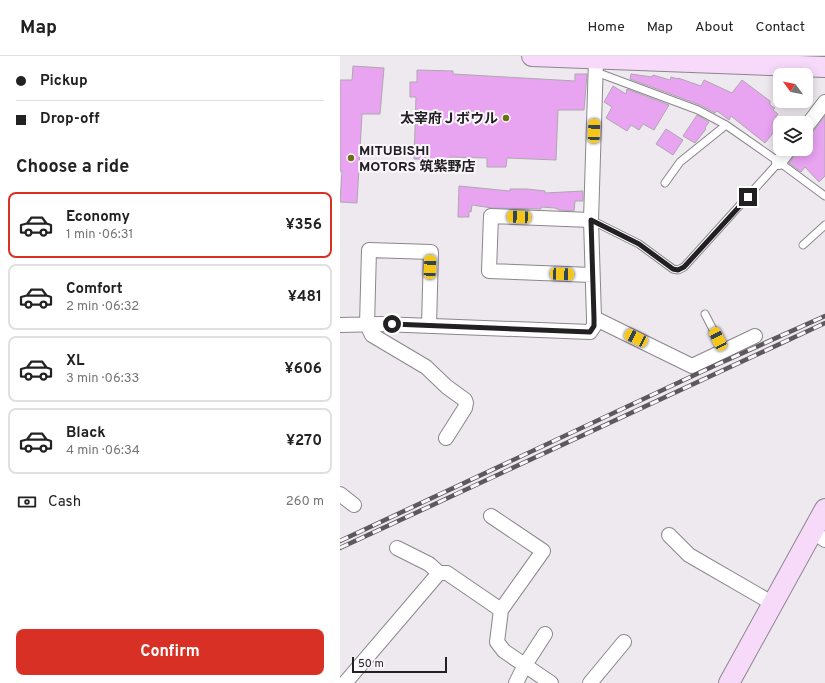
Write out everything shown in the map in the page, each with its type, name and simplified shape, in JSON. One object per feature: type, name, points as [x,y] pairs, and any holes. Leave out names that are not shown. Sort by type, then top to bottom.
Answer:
[{"type":"main road","points":[[532,56],[596,66],[640,58],[825,67]]},
{"type":"main road","points":[[729,683],[772,603],[819,536],[825,509]]},
{"type":"street","points":[[340,325],[380,324],[590,332],[594,326],[591,220],[596,66]]},
{"type":"street","points":[[813,118],[825,102]]},
{"type":"street","points":[[779,162],[784,156]]},
{"type":"street","points":[[591,220],[491,216],[489,271],[592,276]]},
{"type":"street","points":[[428,326],[431,252],[369,250],[366,325],[372,335],[426,367],[447,387],[465,400],[465,408],[446,438]]},
{"type":"street","points":[[594,318],[692,366],[755,336]]},
{"type":"street","points":[[340,494],[354,505]]},
{"type":"street","points":[[491,516],[543,551],[502,610],[497,642],[504,651],[551,683]]},
{"type":"street","points":[[669,535],[689,555],[772,603]]},
{"type":"street","points":[[397,548],[429,564],[439,573],[447,573],[502,610]]},
{"type":"street","points":[[344,683],[439,573]]},
{"type":"street","points":[[516,683],[525,665],[545,634]]},
{"type":"street","points":[[590,683],[624,642]]},
{"type":"lane","points":[[596,66],[698,110],[726,125],[825,196]]},
{"type":"lane","points":[[665,183],[680,162],[726,125]]},
{"type":"lane","points":[[591,220],[639,244],[673,269],[678,270],[684,267],[779,162]]},
{"type":"lane","points":[[803,245],[825,225]]},
{"type":"lane","points":[[706,314],[724,351]]},
{"type":"building","name":"MITUBISHI MOTORS 筑紫野店","points":[[353,66],[384,68],[380,114],[362,114],[357,203],[340,202],[342,171],[340,171],[340,80],[352,80]]},
{"type":"building","name":"太宰府Ｊボウル","points":[[417,70],[453,71],[453,74],[575,81],[575,74],[587,74],[584,110],[558,110],[556,160],[507,158],[506,167],[487,167],[487,158],[450,157],[450,160],[414,159],[416,97],[410,97],[410,82],[417,82]]},
{"type":"building","points":[[631,74],[652,77],[653,75],[670,80],[671,77],[678,78],[701,86],[704,80],[732,93],[742,80],[770,101],[770,105],[775,108],[773,110],[778,114],[776,116],[773,116],[773,133],[765,143],[731,116],[729,120],[717,111],[715,113],[700,105],[630,79]]},
{"type":"building","points":[[613,86],[626,94],[627,89],[669,105],[654,130],[643,124],[639,130],[631,125],[627,131],[606,118],[612,107],[604,102]]},
{"type":"building","points":[[697,115],[709,122],[705,128],[706,129],[695,143],[683,136]]},
{"type":"building","points":[[825,116],[825,176],[819,182],[805,167],[801,172],[789,163],[794,156],[813,156],[813,132]]},
{"type":"building","points":[[666,129],[683,140],[673,155],[656,144]]},
{"type":"building","points":[[459,186],[510,191],[510,189],[527,189],[545,191],[545,193],[583,191],[583,201],[575,201],[574,211],[541,207],[541,209],[492,208],[472,205],[471,212],[469,211],[469,217],[458,217]]},
{"type":"railway","points":[[340,541],[716,365],[825,316]]},
{"type":"railway","points":[[340,548],[825,323]]},
{"type":"place","name":"太宰府Ｊボウル","points":[[506,118]]},
{"type":"place","name":"MITUBISHI MOTORS 筑紫野店","points":[[351,158]]},
{"type":"route","points":[[392,324],[590,332],[594,326],[591,220],[639,244],[673,269],[678,270],[684,267],[748,197]]}]
